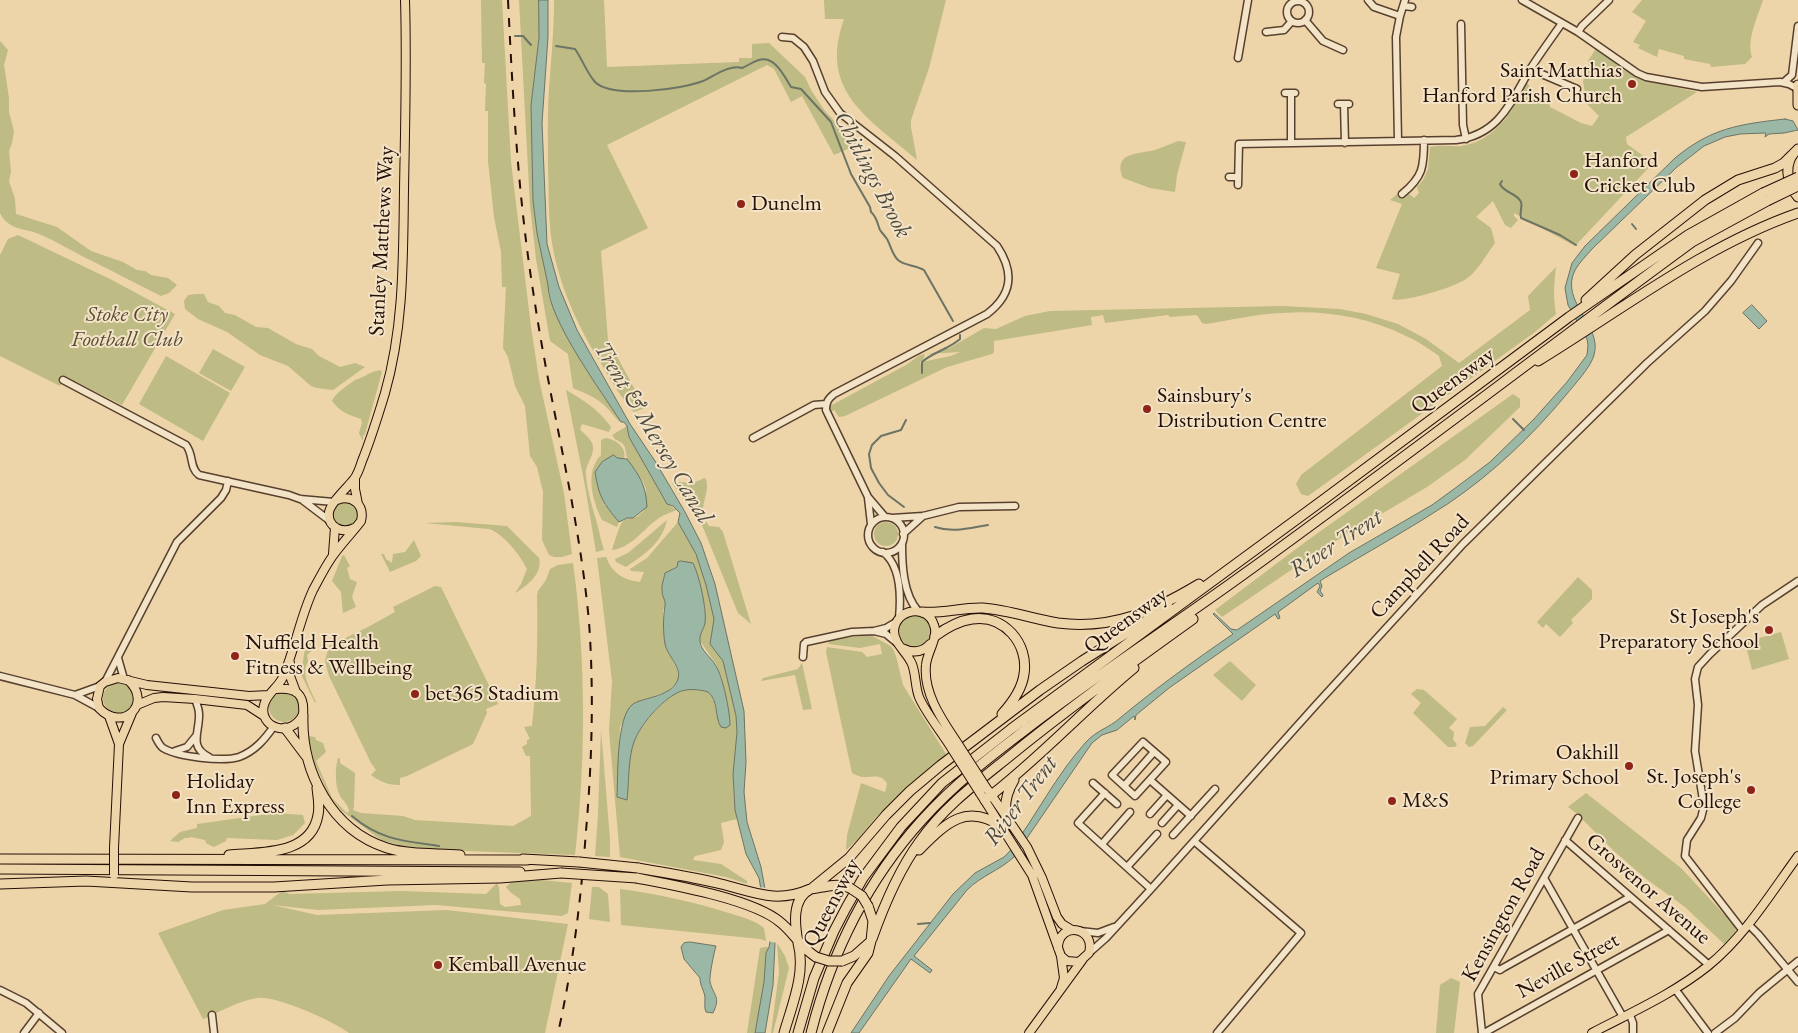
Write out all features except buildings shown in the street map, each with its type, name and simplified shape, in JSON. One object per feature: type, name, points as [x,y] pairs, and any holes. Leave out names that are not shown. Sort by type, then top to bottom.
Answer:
[{"type":"highway","points":[[1798,87],[1798,105]]},
{"type":"highway","points":[[1798,141],[1788,167],[1791,188],[1798,196]]},
{"type":"highway","points":[[1588,301],[1635,255],[1705,200],[1738,180],[1775,168],[1784,163],[1795,152]]},
{"type":"highway","points":[[1596,318],[1692,242],[1798,177]]},
{"type":"highway","points":[[1588,301],[1688,235],[1765,197],[1798,186]]},
{"type":"highway","points":[[1596,318],[1699,259],[1767,225],[1798,213]]},
{"type":"highway","name":"Queensway","points":[[798,1033],[814,978],[846,908],[863,878],[901,827],[936,789],[1011,729],[1588,301]]},
{"type":"highway","name":"Queensway","points":[[811,1033],[826,980],[851,924],[869,892],[901,846],[950,790],[982,763],[1063,702],[1242,575],[1498,386],[1596,318]]},
{"type":"highway","points":[[920,612],[933,613],[982,608],[1060,623],[1106,623],[1130,618],[1159,607],[1238,562]]},
{"type":"highway","points":[[784,1033],[800,977],[801,961],[795,924],[796,909],[810,889],[849,858],[886,815],[910,792],[994,724],[1082,661],[1238,562]]},
{"type":"highway","points":[[986,794],[1016,776],[1113,685],[1193,619],[1242,575]]},
{"type":"highway","points":[[933,640],[950,626],[973,618],[994,621],[1004,626],[1019,642],[1024,655],[1024,675],[1018,692],[994,724]]},
{"type":"highway","points":[[0,869],[448,871],[561,873],[636,878],[693,890],[737,902],[761,911],[781,922],[798,943],[816,957],[829,961],[842,961],[854,956],[871,940],[885,902],[905,865],[920,840],[951,806],[975,784],[1085,696],[1193,619]]},
{"type":"highway","points":[[303,715],[306,756]]},
{"type":"highway","points":[[285,728],[306,756],[317,785],[333,810],[342,820],[358,834],[377,844],[397,850],[579,862],[638,868],[721,884],[770,897],[792,896],[810,889],[836,885],[850,888],[862,896],[868,906],[873,921],[871,940],[868,953],[847,983],[827,1033]]},
{"type":"highway","points":[[1006,815],[1007,793],[1016,776]]},
{"type":"highway","points":[[179,859],[284,850],[297,845],[308,837],[317,820],[319,807],[317,785]]},
{"type":"highway","points":[[905,865],[926,842],[958,818],[984,816],[1007,827]]},
{"type":"highway","points":[[0,859],[527,860]]},
{"type":"highway","points":[[387,880],[448,871]]},
{"type":"highway","points":[[0,884],[116,878],[183,887],[242,887],[387,880],[486,879],[561,873]]},
{"type":"main road","name":"Stanley Matthews Way","points":[[335,501],[355,478],[371,439],[386,390],[395,346],[402,285],[405,0]]},
{"type":"main road","name":"Stanley Matthews Way","points":[[355,478],[358,504]]},
{"type":"main road","points":[[264,716],[264,703],[268,695],[276,689],[282,679],[307,604],[332,556],[362,516],[358,504],[347,498],[335,501],[329,513],[332,524],[332,556]]},
{"type":"main road","points":[[332,524],[345,531],[354,528]]},
{"type":"main road","points":[[955,747],[928,689],[926,665],[933,640],[934,623],[928,616],[920,612],[910,611],[898,620],[894,632],[912,665],[920,699],[955,747],[1007,827],[1032,875],[1060,952],[1067,961],[1072,962],[1084,959]]},
{"type":"main road","points":[[900,645],[916,652],[924,649],[933,640]]},
{"type":"main road","points":[[137,705],[154,698],[163,697],[236,702],[247,705],[264,716],[274,726],[285,728],[297,724],[303,715],[303,701],[296,692],[290,676],[290,659]]},
{"type":"main road","points":[[132,713],[118,718],[109,716],[99,708],[98,692],[103,684],[118,678],[142,685],[249,696],[268,695]]},
{"type":"main road","points":[[116,878],[119,744],[137,705],[138,694],[135,687],[126,680]]},
{"type":"main road","points":[[276,689],[286,688],[296,692]]},
{"type":"main road","points":[[109,716],[119,744]]},
{"type":"main road","points":[[986,794],[1006,815],[1007,827],[1027,847],[1042,878],[1057,917],[1062,924],[1085,934],[1089,939],[1089,953],[1029,1033]]},
{"type":"main road","points":[[1592,1033],[1675,989],[1709,965],[1745,928],[1798,856]]},
{"type":"main road","points":[[1062,988],[1064,978],[1060,938],[1063,934],[1076,930]]},
{"type":"street","points":[[1238,58],[1248,0]]},
{"type":"street","points":[[1296,0],[1304,2],[1309,8],[1309,16],[1306,20],[1300,23],[1292,21],[1288,17],[1287,10],[1290,4],[1296,0]]},
{"type":"street","points":[[1368,0],[1374,8],[1400,16]]},
{"type":"street","points":[[1522,0],[1562,23],[1580,29],[1631,69],[1646,77],[1710,88],[1784,82],[1798,87]]},
{"type":"street","points":[[1580,29],[1609,0]]},
{"type":"street","points":[[1398,141],[1396,37],[1400,16],[1405,3],[1412,7]]},
{"type":"street","points":[[1306,20],[1323,40],[1343,50]]},
{"type":"street","points":[[1266,32],[1284,30],[1292,21]]},
{"type":"street","points":[[1238,185],[1239,141],[1345,143],[1466,139],[1484,132],[1496,123],[1562,23]]},
{"type":"street","points":[[1461,24],[1463,125],[1466,139]]},
{"type":"street","points":[[1784,82],[1792,75],[1798,26]]},
{"type":"street","points":[[782,37],[793,38],[804,48],[813,61],[825,92],[840,113],[895,156],[996,246],[1004,258],[1008,272],[1006,291],[1003,298],[987,314],[834,394],[828,399],[826,410],[868,497],[872,516],[868,532],[870,541],[873,547],[888,556],[894,565],[900,592],[898,620],[886,628],[874,631],[852,632],[806,642],[804,644],[803,657]]},
{"type":"street","points":[[1530,69],[1576,86]]},
{"type":"street","points":[[1290,93],[1291,143]]},
{"type":"street","points":[[1344,104],[1345,143]]},
{"type":"street","points":[[1402,194],[1411,191],[1419,178],[1423,168],[1424,140]]},
{"type":"street","points":[[1229,176],[1238,176]]},
{"type":"street","name":"Campbell Road","points":[[1089,953],[1106,938],[1151,889],[1463,544],[1647,363],[1705,311],[1731,281],[1758,243]]},
{"type":"street","points":[[63,380],[186,445],[191,454],[193,469],[199,475],[300,498],[335,501]]},
{"type":"street","points":[[753,438],[814,405],[826,404]]},
{"type":"street","points":[[74,695],[103,684],[177,542],[221,498],[226,490],[228,481]]},
{"type":"street","points":[[868,497],[885,517]]},
{"type":"street","points":[[300,498],[332,524]]},
{"type":"street","points":[[871,524],[877,519],[885,517],[923,516],[959,507],[1015,506]]},
{"type":"street","points":[[920,612],[908,597],[902,541],[904,534],[923,516]]},
{"type":"street","points":[[892,518],[900,524],[904,534]]},
{"type":"street","points":[[882,552],[894,550],[902,541]]},
{"type":"street","points":[[1798,581],[1762,605],[1710,654],[1698,668],[1695,679],[1698,705],[1695,751],[1704,806],[1701,818],[1687,840],[1685,856],[1745,928],[1758,934],[1798,982]]},
{"type":"street","points":[[874,631],[886,634],[900,645]]},
{"type":"street","points":[[118,658],[126,680]]},
{"type":"street","points":[[0,676],[74,695],[99,708]]},
{"type":"street","points":[[196,699],[199,712],[196,734],[198,748],[203,754],[212,758]]},
{"type":"street","points":[[156,738],[161,747],[173,751],[202,758],[227,760],[248,753],[258,746],[274,726]]},
{"type":"street","points":[[173,751],[187,747],[192,743],[196,734]]},
{"type":"street","points":[[1143,742],[1166,762],[1150,780],[1136,796],[1112,775],[1143,742]]},
{"type":"street","points":[[1124,786],[1154,752]]},
{"type":"street","points":[[1150,780],[1191,816]]},
{"type":"street","points":[[1093,783],[1117,804]]},
{"type":"street","points":[[1174,835],[1216,789]]},
{"type":"street","points":[[1105,793],[1078,823],[1151,889]]},
{"type":"street","points":[[1150,814],[1167,795]]},
{"type":"street","points":[[1162,824],[1178,805]]},
{"type":"street","points":[[1102,844],[1130,812]]},
{"type":"street","name":"Kensington Road","points":[[1483,1033],[1478,994],[1578,818]]},
{"type":"street","points":[[1127,867],[1157,834]]},
{"type":"street","name":"Grosvenor Avenue","points":[[1565,840],[1709,965]]},
{"type":"street","points":[[1194,841],[1301,933],[1217,1033]]},
{"type":"street","points":[[1544,878],[1596,971],[1626,1016],[1633,1023],[1633,1033]]},
{"type":"street","points":[[1494,968],[1500,970],[1630,897]]},
{"type":"street","name":"Campbell Road","points":[[1076,930],[1098,933],[1117,925]]},
{"type":"street","name":"Neville Street","points":[[1483,1033],[1669,930]]},
{"type":"street","points":[[1715,1033],[1735,1018],[1759,992],[1798,961]]},
{"type":"street","points":[[1675,989],[1708,1033]]},
{"type":"street","points":[[0,990],[26,1003],[62,1033]]},
{"type":"street","points":[[24,1033],[39,1013]]},
{"type":"street","points":[[212,1015],[214,1033]]},
{"type":"green space","points":[[481,0],[502,0],[511,162],[531,327],[539,379],[564,493],[572,554],[562,557],[549,555],[542,540],[543,492],[537,467],[530,456],[525,406],[515,386],[508,357],[503,348],[506,287],[502,287],[501,252],[494,217],[488,161],[488,111],[485,111],[486,84],[484,83],[485,63],[482,63]]},
{"type":"green space","points":[[519,0],[539,0],[539,38],[531,105],[533,201],[548,293],[567,336],[583,365],[621,422],[599,401],[573,388],[568,354],[550,341],[536,259],[530,206]]},
{"type":"green space","points":[[554,0],[604,0],[607,67],[739,62],[739,58],[752,58],[752,44],[769,43],[805,77],[825,111],[857,145],[834,155],[802,96],[791,102],[774,69],[767,65],[607,145],[648,228],[601,251],[608,340],[645,408],[634,412],[612,382],[577,320],[564,290],[555,259],[550,224],[548,167],[549,87]]},
{"type":"green space","points":[[824,0],[946,0],[929,68],[911,120],[917,160],[866,116],[853,101],[843,85],[838,66],[838,44],[844,19],[825,19]]},
{"type":"green space","points":[[1642,0],[1763,0],[1750,43],[1752,57],[1745,64],[1711,67],[1710,64],[1684,59],[1684,56],[1659,49],[1657,57],[1638,48],[1640,45],[1633,42],[1646,21],[1632,12]]},
{"type":"green space","points":[[0,41],[8,50],[4,65],[9,112],[14,131],[9,151],[11,172],[9,181],[15,199],[16,214],[57,227],[91,251],[123,262],[151,275],[168,278],[177,285],[169,293],[161,296],[45,237],[12,226],[3,219],[0,213]]},
{"type":"green space","points":[[1597,47],[1619,67],[1643,80],[1697,92],[1626,137],[1627,144],[1653,163],[1575,246],[1514,213],[1518,220],[1511,228],[1505,225],[1493,201],[1476,217],[1491,228],[1495,243],[1470,276],[1451,286],[1429,294],[1407,299],[1392,299],[1400,274],[1376,268],[1402,204],[1390,200],[1397,194],[1405,198],[1409,194],[1414,198],[1419,193],[1417,187],[1428,169],[1430,147],[1461,146],[1484,138],[1502,123],[1527,83],[1538,97],[1550,105],[1550,107],[1581,123],[1592,126],[1599,116],[1588,105],[1583,81],[1589,67],[1588,61]]},
{"type":"green space","points":[[1178,141],[1186,142],[1177,175],[1175,192],[1150,188],[1123,178],[1121,163],[1124,159]]},
{"type":"green space","name":"Stoke City Football Club","points":[[18,235],[112,280],[175,314],[122,405],[65,376],[60,386],[0,356],[0,255],[8,239]]},
{"type":"green space","points":[[1556,267],[1554,302],[1556,314],[1535,332],[1308,496],[1301,494],[1296,484],[1301,475],[1442,366],[1439,356],[1415,340],[1392,329],[1346,316],[1330,314],[1298,312],[1273,314],[1206,324],[1202,323],[1197,315],[1170,317],[1168,315],[1105,323],[1103,315],[1091,317],[1092,325],[994,341],[994,352],[992,354],[947,367],[845,416],[839,417],[834,410],[831,412],[826,406],[832,405],[906,365],[920,355],[925,354],[920,362],[923,372],[922,362],[951,356],[960,352],[927,354],[937,352],[946,347],[948,349],[984,328],[996,329],[1025,316],[1050,311],[1282,306],[1340,309],[1366,314],[1398,324],[1426,339],[1459,363],[1530,310],[1528,296]]},
{"type":"green space","points":[[204,294],[208,302],[219,306],[225,313],[235,315],[256,327],[268,328],[296,344],[312,349],[319,356],[340,367],[355,363],[365,367],[333,390],[311,386],[288,366],[260,355],[227,332],[198,319],[185,309],[184,301],[188,295]]},
{"type":"green space","points":[[213,349],[245,367],[231,391],[199,373]]},
{"type":"green space","points":[[166,356],[230,393],[203,441],[139,404]]},
{"type":"green space","points":[[380,370],[382,372],[363,441],[359,433],[362,423],[361,419],[342,410],[332,401],[338,392],[355,380]]},
{"type":"green space","points":[[566,390],[591,406],[611,427],[609,432],[582,424],[580,429],[593,444],[593,451],[586,468],[586,476],[604,550],[596,552],[585,486]]},
{"type":"green space","points":[[1513,394],[1520,399],[1520,407],[1465,460],[1427,487],[1319,551],[1222,617],[1215,610],[1308,540]]},
{"type":"green space","points":[[627,426],[629,437],[667,504],[677,510],[658,519],[630,543],[612,550],[623,521],[635,517],[644,511],[646,489],[627,459],[625,447],[612,435]]},
{"type":"green space","points":[[606,438],[620,445],[625,455],[624,459],[617,458],[604,504],[619,522],[617,527],[602,520],[593,496],[591,478],[596,462],[601,455],[601,440]]},
{"type":"green space","points":[[706,479],[707,491],[703,513],[709,526],[719,527],[723,532],[751,624],[738,613],[695,508],[685,502],[672,483],[692,482]]},
{"type":"green space","points":[[345,502],[354,506],[358,515],[354,524],[345,528],[336,524],[332,515],[336,506]]},
{"type":"green space","points":[[667,520],[657,542],[646,552],[626,567],[616,562],[615,559],[628,553]]},
{"type":"green space","points":[[455,522],[507,526],[539,558],[539,569],[533,579],[515,593],[527,569],[506,540],[495,532],[489,529],[425,523]]},
{"type":"green space","points":[[678,522],[696,554],[706,585],[714,619],[710,644],[723,661],[736,716],[737,732],[733,774],[737,819],[721,823],[724,842],[721,850],[695,856],[693,860],[721,864],[747,881],[747,884],[726,877],[620,857],[609,731],[612,681],[597,558],[606,557],[608,563],[619,575],[628,580],[640,582],[644,572],[631,571],[630,569],[647,558]],"holes":[[[694,565],[705,608],[704,626],[700,641],[716,664],[722,678],[730,725],[721,727],[717,718],[715,704],[708,692],[684,690],[677,693],[658,708],[637,736],[631,755],[627,800],[617,796],[620,727],[633,704],[668,691],[678,681],[678,672],[667,649],[664,636],[663,610],[666,605],[661,590],[665,573],[677,566]]]},
{"type":"green space","points":[[886,522],[895,525],[898,534],[895,543],[886,546],[877,543],[874,534],[877,525]]},
{"type":"green space","points":[[414,540],[421,556],[416,561],[390,572],[381,554],[384,554],[386,559],[392,563],[393,554],[405,552]]},
{"type":"green space","points":[[344,555],[350,566],[347,568],[350,579],[357,582],[352,597],[356,607],[343,613],[341,592],[332,581]]},
{"type":"green space","points":[[573,563],[580,634],[583,709],[581,784],[575,855],[406,847],[381,840],[342,811],[329,796],[314,761],[308,736],[315,737],[316,740],[323,743],[326,752],[316,761],[332,798],[347,813],[349,811],[339,794],[337,786],[336,771],[338,758],[340,758],[340,763],[355,773],[353,810],[361,813],[403,816],[415,820],[513,826],[531,816],[530,756],[526,756],[522,747],[530,739],[524,727],[532,726],[534,710],[537,661],[537,595],[550,569],[558,565]]},
{"type":"green space","points":[[1578,577],[1592,590],[1592,599],[1571,620],[1573,623],[1560,637],[1546,624],[1543,628],[1537,622]]},
{"type":"green space","name":"bet365 Stadium","points":[[435,586],[441,587],[498,704],[486,709],[487,713],[473,744],[400,778],[400,785],[388,784],[371,775],[376,770],[329,676],[325,661],[329,646],[395,612],[393,607]]},
{"type":"green space","points":[[915,615],[927,619],[931,631],[927,643],[915,647],[903,643],[899,631],[903,619]]},
{"type":"green space","points":[[1781,632],[1789,659],[1752,670],[1745,642]]},
{"type":"green space","points":[[871,635],[892,647],[903,685],[946,754],[877,816],[846,850],[847,835],[861,783],[885,792],[887,784],[880,777],[862,777],[852,773],[826,652],[827,647],[862,652],[867,657],[882,654],[880,644],[860,648],[828,644],[837,639]]},
{"type":"green space","points":[[310,639],[313,642],[311,645],[315,645],[314,649],[307,655],[308,662],[305,671],[315,703],[301,674],[306,642]]},
{"type":"green space","points":[[1230,661],[1256,685],[1242,701],[1213,675]]},
{"type":"green space","points":[[802,663],[812,709],[803,710],[795,675],[761,681],[763,678],[798,669]]},
{"type":"green space","points":[[118,683],[129,687],[133,698],[129,709],[118,713],[107,709],[103,698],[107,687]]},
{"type":"green space","points":[[1417,689],[1424,690],[1457,719],[1449,728],[1454,732],[1453,740],[1457,744],[1455,747],[1448,747],[1413,713],[1421,703],[1411,694]]},
{"type":"green space","points":[[284,692],[295,696],[299,707],[295,718],[284,722],[273,718],[269,707],[273,696]]},
{"type":"green space","points":[[1503,707],[1507,710],[1473,746],[1469,747],[1465,743],[1470,727],[1485,726]]},
{"type":"green space","points":[[601,730],[610,839],[610,857],[595,856]]},
{"type":"green space","points":[[1586,793],[1681,868],[1735,926],[1736,933],[1725,945],[1685,907],[1645,878],[1614,851],[1568,807]]},
{"type":"green space","points":[[276,813],[303,815],[305,823],[293,835],[277,840],[227,838],[226,841],[214,847],[206,843],[205,840],[191,837],[178,842],[170,841],[180,832],[197,828],[197,824]]},
{"type":"green space","points":[[541,880],[572,883],[568,913],[562,916],[436,905],[318,910],[272,905],[317,915],[447,910],[568,924],[545,1033],[349,1033],[331,1022],[304,1010],[266,998],[257,998],[243,1002],[203,1019],[158,933],[223,910],[265,904],[282,891],[290,894],[401,891],[486,894],[497,883],[500,904],[505,907],[521,905],[520,899],[506,887],[511,882]]},
{"type":"green space","points":[[592,887],[599,887],[608,894],[610,922],[589,919]]},
{"type":"green space","points":[[620,889],[676,899],[744,918],[764,928],[766,941],[621,925]]},
{"type":"green space","points":[[777,943],[785,956],[789,968],[773,1033],[771,1033],[779,972]]},
{"type":"green space","points":[[770,947],[766,953],[764,982],[755,1033],[747,1033],[760,948]]},
{"type":"green space","points":[[1451,978],[1460,982],[1454,1033],[1436,1033],[1440,985]]},
{"type":"shaded area","points":[[539,0],[548,0],[548,37],[542,123],[547,244],[559,287],[577,330],[630,424],[655,461],[685,512],[701,543],[715,584],[744,711],[746,762],[744,792],[747,822],[761,867],[775,943],[773,985],[765,1033],[755,1033],[764,982],[766,953],[770,942],[759,878],[746,854],[735,810],[733,774],[737,732],[736,716],[723,661],[710,644],[714,619],[706,585],[696,554],[678,522],[680,513],[673,506],[667,504],[629,437],[627,426],[624,422],[621,422],[577,355],[550,299],[537,233],[533,201],[531,105],[539,38]]},
{"type":"shaded area","points":[[1785,119],[1793,121],[1798,130],[1769,134],[1765,137],[1766,133],[1740,134],[1725,137],[1704,146],[1677,167],[1592,249],[1581,262],[1575,270],[1572,293],[1593,334],[1595,344],[1594,355],[1578,381],[1526,439],[1481,479],[1449,503],[1320,581],[1322,597],[1317,592],[1320,586],[1318,583],[1278,612],[1280,618],[1278,619],[1275,614],[1169,688],[1136,715],[1135,720],[1134,716],[1117,730],[1102,735],[1092,743],[1014,857],[967,890],[914,956],[932,970],[930,973],[911,959],[859,1033],[851,1033],[889,976],[953,894],[975,873],[1004,857],[1010,851],[1065,768],[1086,742],[1176,674],[1233,634],[1214,613],[1231,629],[1237,630],[1349,553],[1432,505],[1490,462],[1534,419],[1567,382],[1587,355],[1587,339],[1568,305],[1565,288],[1572,263],[1585,246],[1675,158],[1688,148],[1727,129]]},
{"type":"shaded area","points":[[1752,305],[1767,321],[1759,329],[1743,313]]},
{"type":"shaded area","points":[[614,455],[617,458],[627,459],[642,482],[647,507],[633,518],[627,518],[619,522],[602,499],[595,472],[602,462]]},
{"type":"shaded area","points":[[678,562],[693,563],[698,575],[704,601],[705,617],[700,636],[701,644],[719,671],[730,725],[726,728],[721,727],[714,700],[708,692],[696,690],[680,691],[671,697],[646,721],[634,742],[627,800],[617,797],[619,748],[623,721],[627,711],[633,704],[670,690],[675,685],[679,675],[665,644],[665,604],[662,585],[665,573],[677,567]]},
{"type":"shaded area","points":[[690,942],[716,946],[710,979],[717,1000],[713,1013],[706,1012],[705,996],[700,978],[684,959],[681,947],[684,943]]},
{"type":"pier","points":[[758,887],[768,888],[777,943],[767,941]]},
{"type":"waterway","points":[[515,36],[523,36],[531,45]]},
{"type":"waterway","name":"Chitlings Brook","points":[[556,46],[575,49],[595,82],[616,90],[648,91],[680,87],[703,81],[727,69],[742,68],[762,59],[773,63],[782,72],[791,87],[801,89],[831,122],[851,174],[894,255],[901,262],[924,270],[953,321]]},
{"type":"waterway","points":[[1502,181],[1500,184],[1502,187],[1521,202],[1521,218],[1560,235],[1576,245]]},
{"type":"waterway","points":[[1632,224],[1636,229]]},
{"type":"waterway","name":"Chitlings Brook","points":[[922,373],[922,362],[956,342],[960,339],[960,335]]},
{"type":"waterway","name":"Chitlings Brook","points":[[1513,419],[1524,430]]},
{"type":"waterway","name":"Chitlings Brook","points":[[904,507],[888,495],[879,483],[871,468],[869,454],[872,445],[881,436],[901,430],[906,420]]},
{"type":"waterway","name":"Chitlings Brook","points":[[935,527],[955,530],[988,525]]},
{"type":"waterway","points":[[352,816],[362,824],[383,835],[403,841],[439,846]]},
{"type":"waterway","points":[[918,924],[930,923]]},
{"type":"railway","points":[[508,0],[517,149],[528,260],[578,540],[591,648],[591,753],[584,856],[572,958],[558,1033]]},
{"type":"place","name":"Saint Matthias Hanford Parish Church","points":[[1632,84]]},
{"type":"place","name":"Hanford Cricket Club","points":[[1574,174]]},
{"type":"place","name":"Dunelm","points":[[741,204]]},
{"type":"place","name":"Sainsbury's Distribution Centre","points":[[1147,409]]},
{"type":"place","name":"St Joseph's Preparatory School","points":[[1769,630]]},
{"type":"place","name":"Nuffield Health Fitness & Wellbeing","points":[[235,656]]},
{"type":"place","name":"bet365 Stadium","points":[[415,694]]},
{"type":"place","name":"Oakhill Primary School","points":[[1629,766]]},
{"type":"place","name":"St. Joseph's College","points":[[1751,790]]},
{"type":"place","name":"Holiday Inn Express","points":[[176,795]]},
{"type":"place","name":"M&S","points":[[1392,801]]},
{"type":"place","name":"Kemball Avenue","points":[[438,965]]},
{"type":"water label","name":"Trent & Mersey Canal","points":[[653,433]]},
{"type":"water label","name":"River Trent","points":[[1336,544]]},
{"type":"water label","name":"River Trent","points":[[1021,801]]}]
